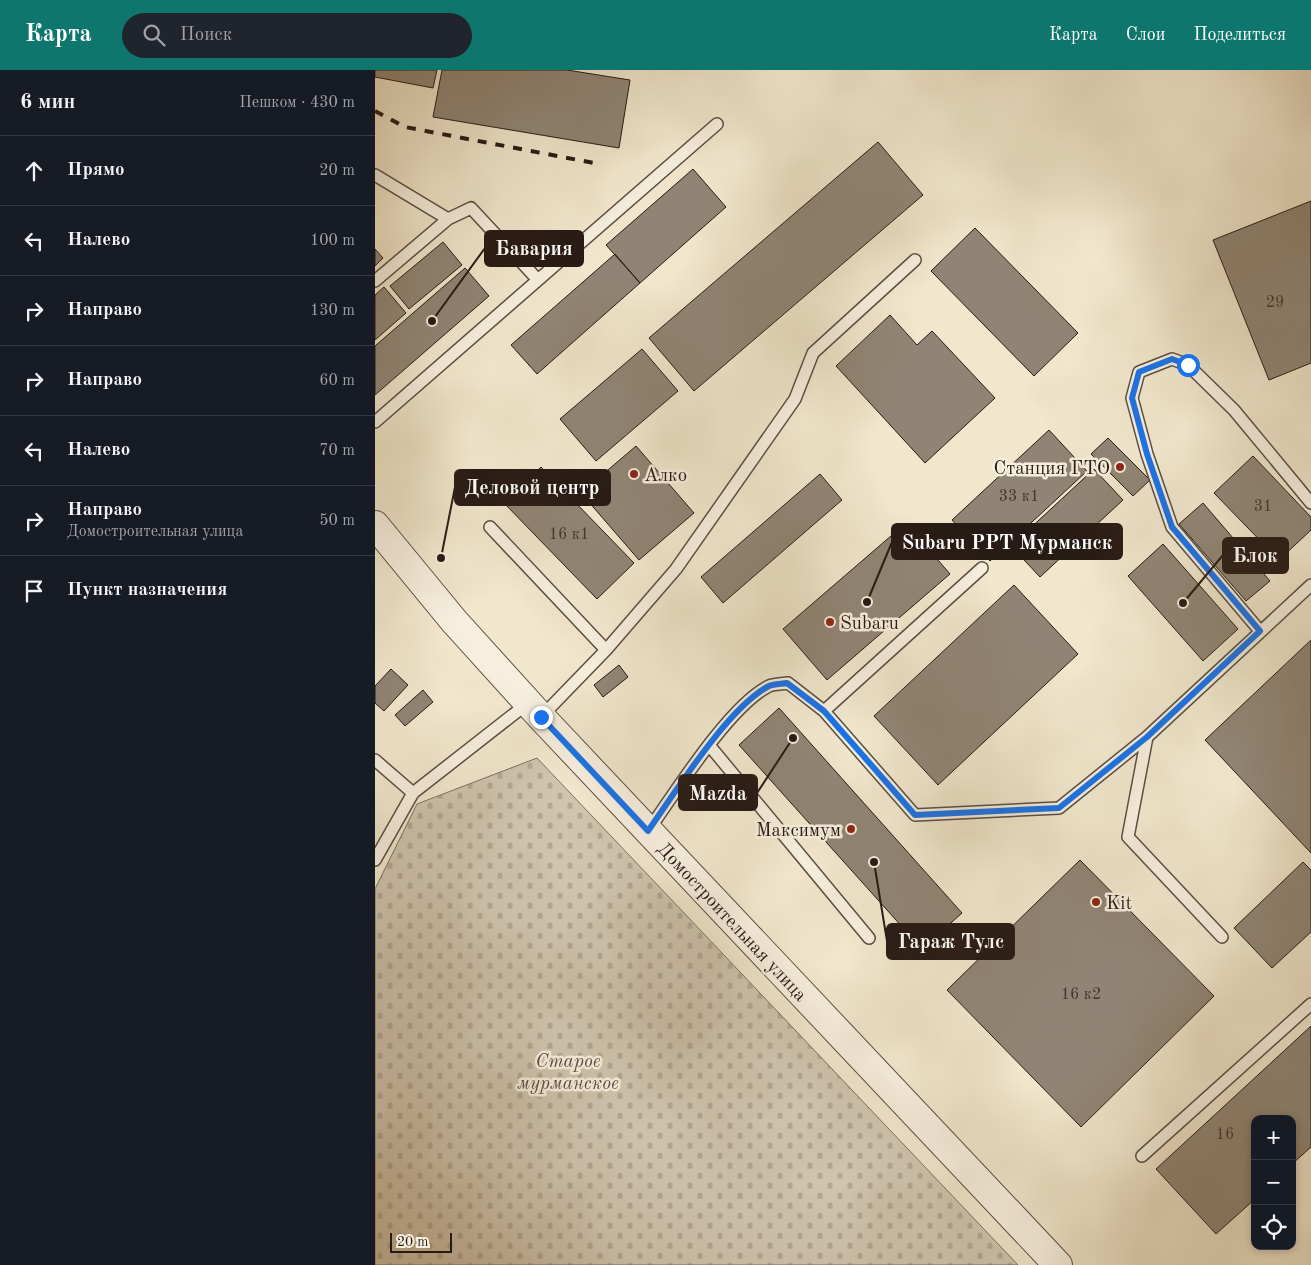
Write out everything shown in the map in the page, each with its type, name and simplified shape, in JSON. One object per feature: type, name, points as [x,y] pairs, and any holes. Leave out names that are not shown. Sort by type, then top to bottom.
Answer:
[{"type":"street","name":"Домостроительная улица","points":[[375,525],[454,620],[535,710],[1058,1265]]},
{"type":"lane","points":[[375,422],[717,124]]},
{"type":"lane","points":[[375,175],[448,219]]},
{"type":"lane","points":[[375,282],[448,219],[471,208],[538,280]]},
{"type":"lane","points":[[375,860],[413,793],[535,710],[605,650],[676,569],[795,399],[813,353],[915,260]]},
{"type":"lane","points":[[1260,631],[1172,527],[1147,454],[1132,398],[1139,372],[1172,359],[1188,365],[1234,410],[1311,503]]},
{"type":"lane","points":[[490,527],[605,650]]},
{"type":"lane","points":[[824,711],[982,568]]},
{"type":"lane","points":[[648,831],[709,745],[746,703],[769,686],[787,683],[824,711],[915,815],[1059,808],[1147,737],[1311,585]]},
{"type":"lane","points":[[1147,737],[1128,837],[1223,937]]},
{"type":"lane","points":[[709,745],[869,938]]},
{"type":"lane","points":[[375,760],[413,793]]},
{"type":"lane","points":[[1141,1156],[1311,1004]]},
{"type":"green space","name":"Старое мурманское","points":[[537,758],[1018,1265],[375,1265],[375,889],[417,804]]},
{"type":"building","points":[[375,70],[437,70],[433,88],[375,77]]},
{"type":"building","points":[[442,70],[567,70],[630,80],[619,148],[433,117]]},
{"type":"building","points":[[878,142],[923,195],[694,391],[649,338]]},
{"type":"building","points":[[693,169],[726,207],[640,283],[606,245]]},
{"type":"building","points":[[1311,201],[1311,363],[1269,380],[1213,240]]},
{"type":"building","points":[[975,228],[1078,333],[1034,376],[931,271]]},
{"type":"building","points":[[443,242],[462,265],[409,309],[390,286]]},
{"type":"building","points":[[375,249],[383,258],[375,266]]},
{"type":"building","points":[[615,254],[640,283],[537,374],[511,345]]},
{"type":"building","points":[[465,268],[489,296],[375,395],[375,346]]},
{"type":"building","points":[[384,287],[406,313],[375,340],[375,295]]},
{"type":"building","points":[[890,315],[917,345],[932,331],[995,398],[925,463],[836,366]]},
{"type":"building","points":[[642,349],[678,391],[596,461],[560,419]]},
{"type":"building","points":[[1049,430],[1087,471],[990,561],[952,520]]},
{"type":"building","name":"Станция ГТО","points":[[1108,438],[1150,480],[1133,496],[1091,454]]},
{"type":"building","points":[[636,446],[694,513],[639,560],[581,493]]},
{"type":"building","points":[[1253,456],[1311,517],[1311,530],[1279,560],[1214,493]]},
{"type":"building","points":[[541,467],[634,563],[597,599],[504,503]]},
{"type":"building","points":[[1094,469],[1123,500],[1040,577],[1011,546]]},
{"type":"building","points":[[820,474],[842,500],[723,603],[701,577]]},
{"type":"building","points":[[1203,503],[1270,581],[1246,601],[1179,524]]},
{"type":"building","points":[[906,523],[950,574],[827,680],[783,629]]},
{"type":"building","points":[[1163,544],[1238,629],[1203,661],[1128,576]]},
{"type":"building","points":[[1014,585],[1078,654],[938,785],[874,716]]},
{"type":"building","points":[[1311,640],[1311,853],[1205,740]]},
{"type":"building","points":[[619,665],[628,677],[603,697],[594,685]]},
{"type":"building","points":[[391,669],[408,685],[384,711],[375,703],[375,686]]},
{"type":"building","points":[[423,690],[433,702],[405,726],[395,715]]},
{"type":"building","name":"Максимум","points":[[779,708],[962,913],[922,949],[739,745]]},
{"type":"building","points":[[1080,860],[1214,996],[1081,1127],[947,990]]},
{"type":"building","points":[[1303,862],[1311,870],[1311,932],[1272,968],[1234,928]]},
{"type":"building","points":[[1311,1026],[1311,1147],[1296,1160],[1296,1115],[1251,1115],[1251,1203],[1216,1234],[1156,1169]]},
{"type":"railway","points":[[375,111],[405,127],[594,163]]},
{"type":"place","name":"Бавария","points":[[432,321]]},
{"type":"place","name":"Станция ГТО","points":[[1120,467]]},
{"type":"place","name":"Алко","points":[[634,474]]},
{"type":"place","name":"Деловой центр","points":[[441,558]]},
{"type":"place","name":"Subaru РРТ Мурманск","points":[[867,602]]},
{"type":"place","name":"Блок","points":[[1183,603]]},
{"type":"place","name":"Subaru","points":[[830,622]]},
{"type":"place","name":"Mazda","points":[[793,738]]},
{"type":"place","name":"Максимум","points":[[851,829]]},
{"type":"place","name":"Гараж Тулс","points":[[874,862]]},
{"type":"place","name":"Kit","points":[[1096,902]]},
{"type":"route","points":[[541,717],[648,831],[709,745],[746,703],[769,686],[787,683],[824,711],[915,815],[1059,808],[1147,737],[1260,631],[1172,527],[1147,454],[1132,398],[1139,372],[1172,359],[1188,365]]}]
